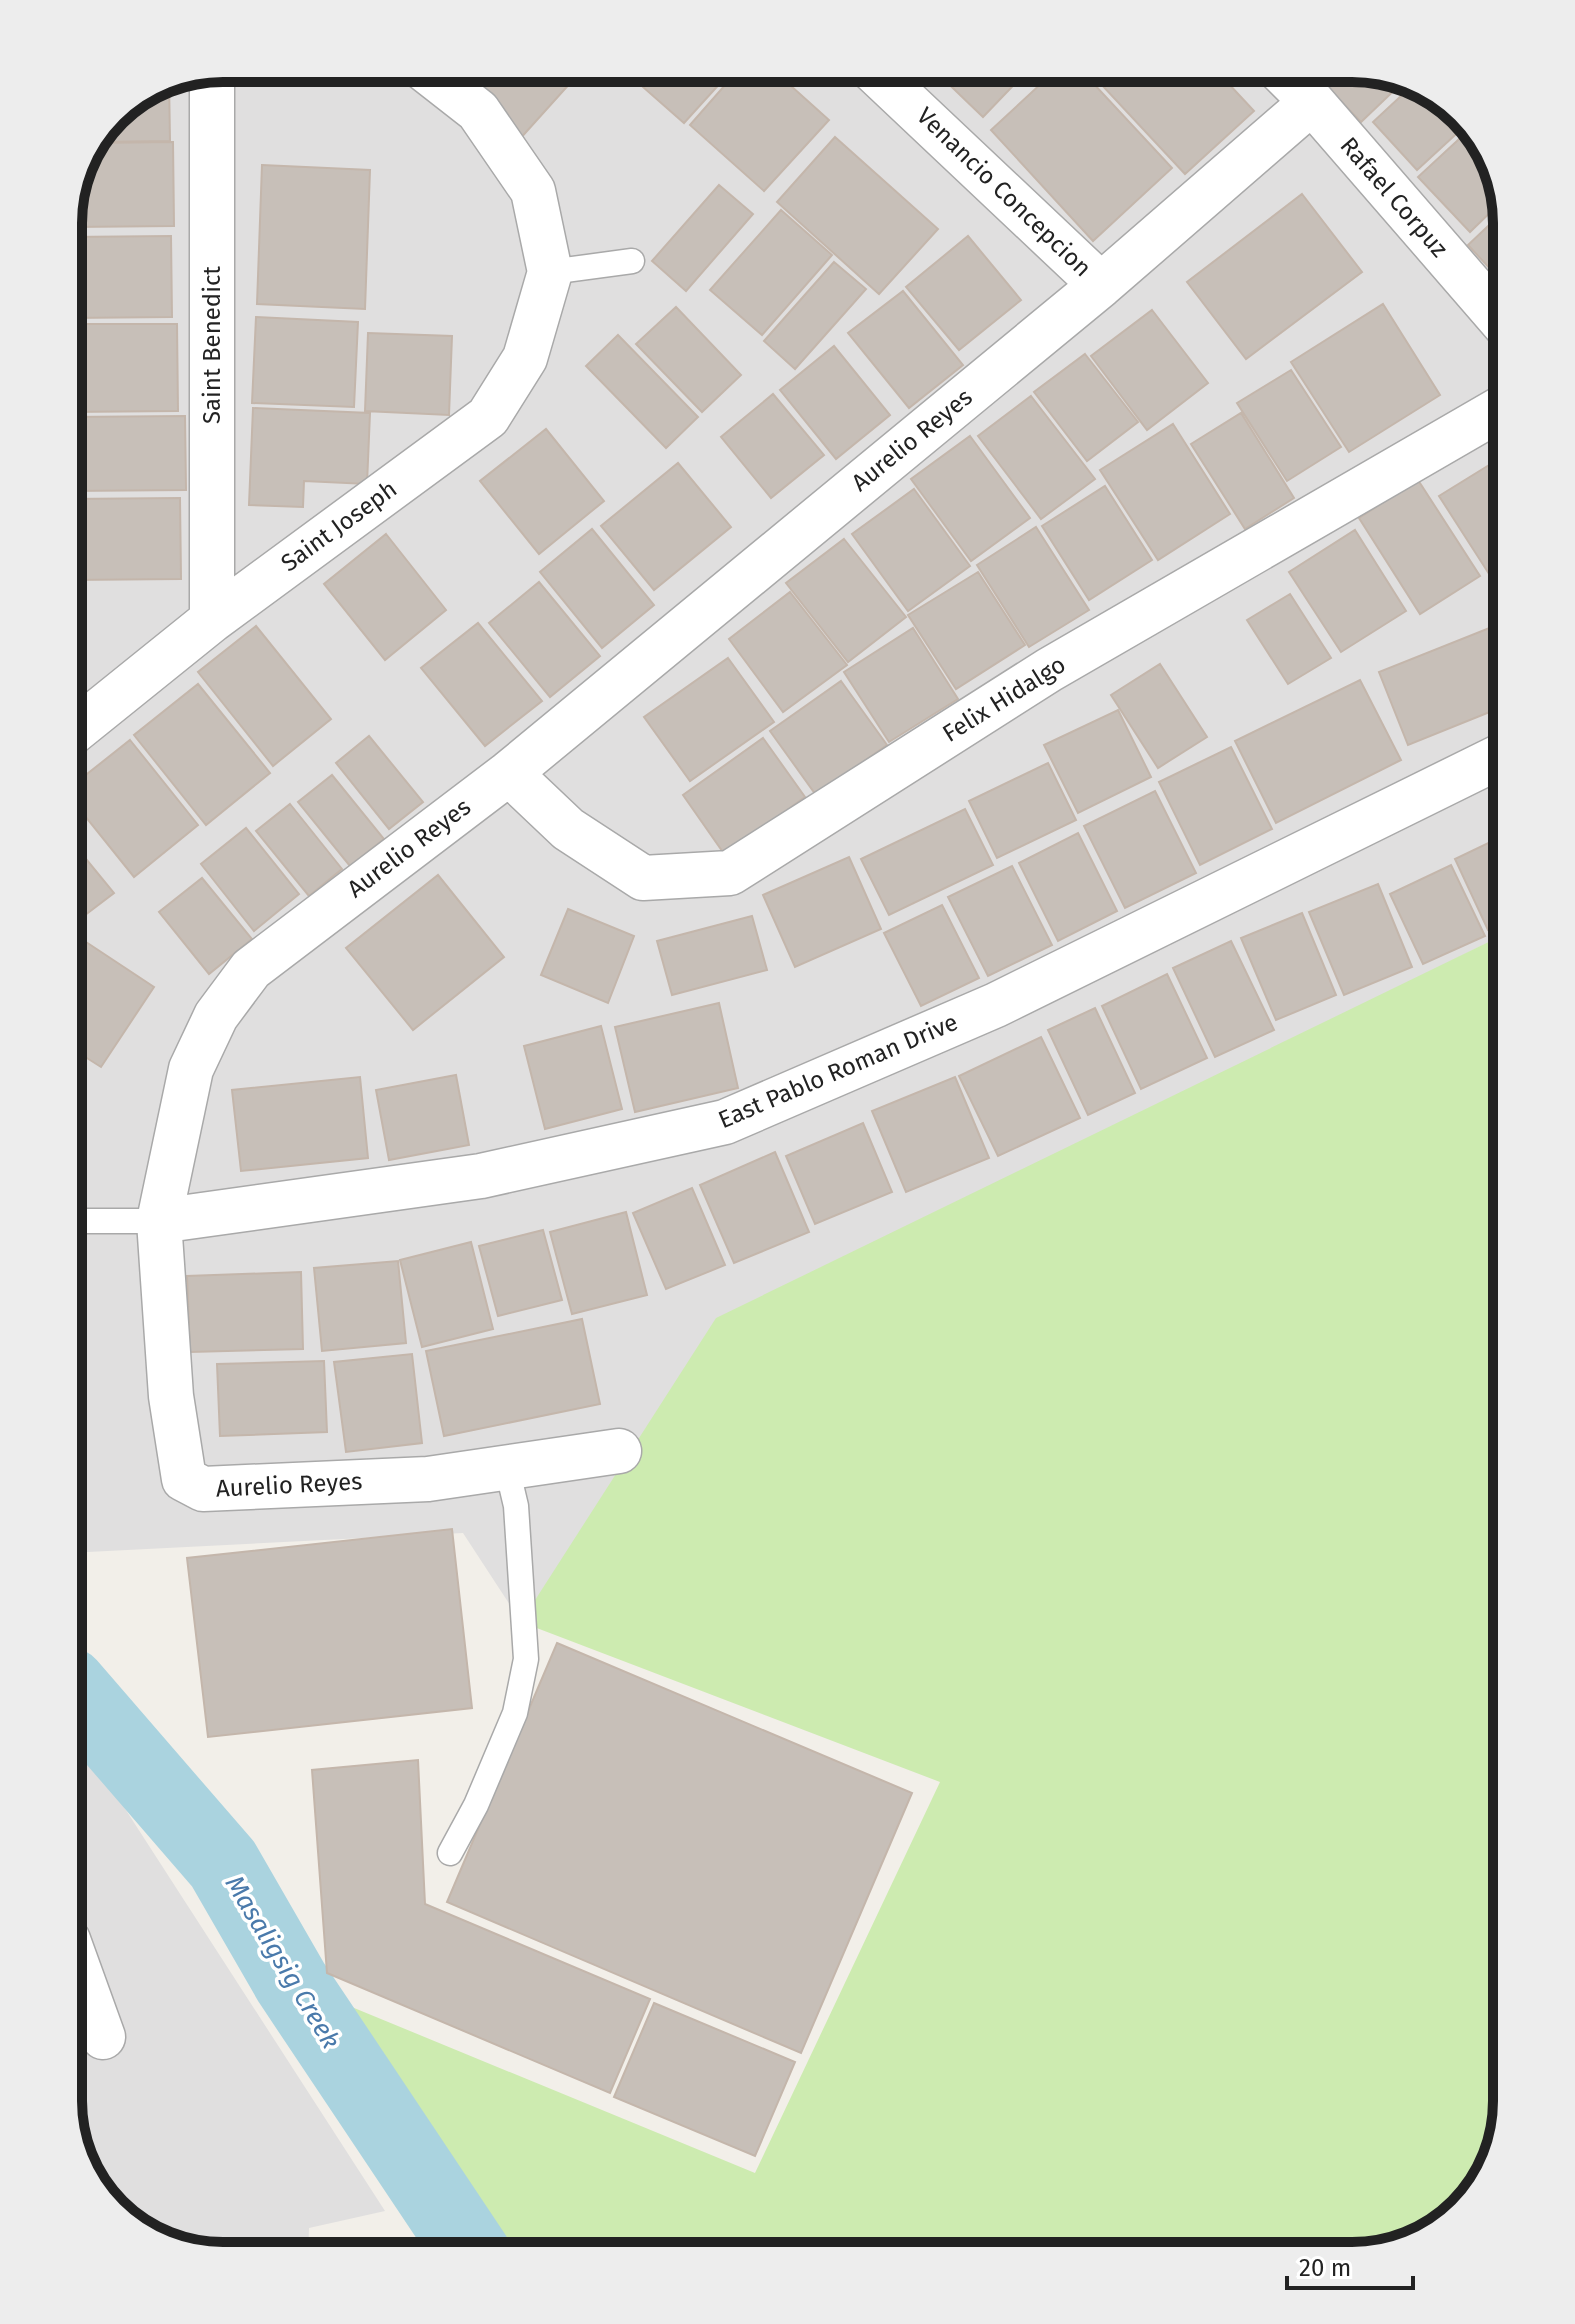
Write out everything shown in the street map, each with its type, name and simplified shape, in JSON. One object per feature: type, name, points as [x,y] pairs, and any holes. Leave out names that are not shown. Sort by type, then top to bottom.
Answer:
[{"type":"street","points":[[441,82],[478,111],[533,191],[550,272]]},
{"type":"street","name":"Venancio Concepcion","points":[[886,82],[1101,285]]},
{"type":"street","name":"Rafael Corpuz","points":[[1292,82],[1493,311]]},
{"type":"street","name":"Saint Benedict","points":[[212,83],[212,620]]},
{"type":"street","name":"Aurelio Reyes","points":[[619,1451],[428,1479],[203,1489],[191,1486],[180,1469],[159,1221],[191,1069],[216,1016],[251,969],[509,773],[1101,285],[1312,102]]},
{"type":"street","name":"Saint Joseph","points":[[82,725],[212,620],[488,417],[525,358],[550,272]]},
{"type":"street","name":"Felix Hidalgo","points":[[509,773],[568,829],[643,878],[730,873],[1049,670],[1493,413]]},
{"type":"street","name":"East Pablo Roman Drive","points":[[159,1221],[481,1176],[725,1122],[996,1005],[1493,760]]},
{"type":"street","points":[[82,1979],[103,2037]]},
{"type":"lane","points":[[550,272],[632,261]]},
{"type":"lane","name":"East Pablo Roman Drive","points":[[82,1221],[159,1221]]},
{"type":"lane","points":[[450,1853],[476,1805],[515,1713],[526,1659],[516,1506],[507,1468]]},
{"type":"shaded area","points":[[223,82],[1361,82],[1406,93],[1438,111],[1464,137],[1474,153],[1492,205],[1493,940],[1341,1016],[521,1622],[463,1533],[82,1552],[82,214],[89,178],[111,137],[130,117],[169,93],[205,83]]},
{"type":"shaded area","points":[[82,1757],[111,1787],[385,2211],[309,2228],[308,2242],[214,2242],[169,2231],[137,2213],[123,2201],[111,2187],[93,2155],[83,2119],[82,2101]]},
{"type":"green space","points":[[1493,940],[1493,2101],[1492,2119],[1482,2155],[1464,2187],[1438,2213],[1406,2231],[1370,2241],[1352,2242],[465,2242],[291,1982],[755,2173],[940,1782],[521,1622],[716,1318]]},
{"type":"building","points":[[452,82],[571,82],[518,141]]},
{"type":"building","points":[[637,82],[721,82],[684,123]]},
{"type":"building","points":[[728,82],[787,82],[829,120],[764,191],[690,125]]},
{"type":"building","points":[[947,82],[1017,82],[983,117]]},
{"type":"building","points":[[1043,82],[1092,82],[1172,168],[1093,241],[991,130]]},
{"type":"building","points":[[1099,82],[1227,82],[1254,111],[1185,174]]},
{"type":"building","points":[[1322,82],[1361,82],[1395,89],[1361,122]]},
{"type":"building","points":[[169,93],[170,141],[108,142],[130,117]]},
{"type":"building","points":[[1405,93],[1438,111],[1459,131],[1417,170],[1373,122]]},
{"type":"building","points":[[1463,136],[1482,169],[1492,210],[1470,232],[1418,177]]},
{"type":"building","points":[[835,137],[938,229],[879,294],[777,202]]},
{"type":"building","points":[[173,142],[174,226],[82,227],[89,178],[107,143]]},
{"type":"building","points":[[262,165],[370,170],[365,309],[257,304]]},
{"type":"building","points":[[719,185],[753,214],[686,291],[652,261]]},
{"type":"building","points":[[1302,194],[1362,272],[1246,359],[1187,282]]},
{"type":"building","points":[[781,210],[832,255],[762,335],[710,290]]},
{"type":"building","points":[[1493,221],[1493,272],[1468,245]]},
{"type":"building","points":[[171,236],[172,317],[82,318],[82,237]]},
{"type":"building","points":[[968,236],[1021,300],[959,350],[906,287]]},
{"type":"building","points":[[834,262],[866,289],[795,369],[764,341]]},
{"type":"building","points":[[903,291],[963,365],[909,408],[848,333]]},
{"type":"building","points":[[1383,304],[1440,395],[1349,452],[1291,362]]},
{"type":"building","points":[[676,307],[741,375],[702,412],[636,344]]},
{"type":"building","points":[[1152,310],[1208,383],[1147,430],[1091,356]]},
{"type":"building","points":[[256,317],[358,322],[354,407],[252,403]]},
{"type":"building","points":[[82,324],[177,324],[178,411],[82,412]]},
{"type":"building","points":[[368,333],[452,336],[449,415],[365,411]]},
{"type":"building","points":[[618,335],[698,417],[666,448],[586,366]]},
{"type":"building","points":[[834,346],[890,415],[836,459],[780,390]]},
{"type":"building","points":[[1085,354],[1138,422],[1087,461],[1034,392]]},
{"type":"building","points":[[1291,370],[1341,447],[1287,481],[1237,403]]},
{"type":"building","points":[[773,394],[824,455],[771,498],[721,437]]},
{"type":"building","points":[[1031,396],[1095,479],[1041,519],[978,436]]},
{"type":"building","points":[[253,408],[370,413],[367,484],[304,481],[303,507],[249,505]]},
{"type":"building","points":[[1241,413],[1294,498],[1245,529],[1191,444]]},
{"type":"building","points":[[185,416],[186,490],[82,491],[82,417]]},
{"type":"building","points":[[1173,424],[1230,514],[1158,560],[1100,470]]},
{"type":"building","points":[[546,429],[604,501],[539,554],[480,481]]},
{"type":"building","points":[[970,436],[1030,518],[971,561],[911,479]]},
{"type":"building","points":[[678,463],[731,527],[654,590],[601,526]]},
{"type":"building","points":[[1493,463],[1493,576],[1491,577],[1439,496]]},
{"type":"building","points":[[1418,480],[1480,576],[1420,614],[1359,518]]},
{"type":"building","points":[[1105,486],[1152,560],[1089,600],[1042,526]]},
{"type":"building","points":[[914,489],[970,566],[908,611],[852,534]]},
{"type":"building","points":[[180,498],[181,579],[82,580],[82,499]]},
{"type":"building","points":[[1036,527],[1089,610],[1029,647],[977,565]]},
{"type":"building","points":[[592,529],[654,605],[602,648],[540,572]]},
{"type":"building","points":[[1355,530],[1406,611],[1341,652],[1289,572]]},
{"type":"building","points":[[386,534],[446,610],[385,660],[324,584]]},
{"type":"building","points":[[844,539],[906,617],[848,662],[786,583]]},
{"type":"building","points":[[978,572],[1025,645],[956,689],[908,615]]},
{"type":"building","points":[[539,582],[600,656],[550,697],[489,623]]},
{"type":"building","points":[[790,592],[847,665],[783,712],[729,639]]},
{"type":"building","points":[[1290,594],[1331,658],[1288,684],[1247,620]]},
{"type":"building","points":[[478,623],[542,701],[485,746],[421,668]]},
{"type":"building","points":[[256,626],[331,719],[273,766],[198,672]]},
{"type":"building","points":[[1493,627],[1493,711],[1408,745],[1379,672]]},
{"type":"building","points":[[913,628],[958,699],[889,742],[844,672]]},
{"type":"building","points":[[728,658],[774,722],[690,781],[644,717]]},
{"type":"building","points":[[1160,664],[1207,737],[1158,768],[1111,695]]},
{"type":"building","points":[[1360,680],[1401,760],[1276,823],[1235,741]]},
{"type":"building","points":[[841,681],[887,745],[816,795],[770,731]]},
{"type":"building","points":[[198,684],[270,773],[206,825],[134,735]]},
{"type":"building","points":[[1118,710],[1151,777],[1078,813],[1044,745]]},
{"type":"building","points":[[369,736],[423,802],[389,829],[336,763]]},
{"type":"building","points":[[763,738],[805,797],[725,855],[683,795]]},
{"type":"building","points":[[130,740],[198,825],[134,877],[82,812],[82,778]]},
{"type":"building","points":[[1231,747],[1272,829],[1200,865],[1159,782]]},
{"type":"building","points":[[1048,763],[1076,820],[997,858],[969,801]]},
{"type":"building","points":[[332,775],[384,839],[350,866],[298,802]]},
{"type":"building","points":[[1155,791],[1196,873],[1125,908],[1084,826]]},
{"type":"building","points":[[290,804],[342,869],[309,896],[256,831]]},
{"type":"building","points":[[965,809],[993,865],[889,915],[861,859]]},
{"type":"building","points":[[246,828],[299,894],[254,931],[201,864]]},
{"type":"building","points":[[1078,833],[1117,911],[1058,941],[1019,863]]},
{"type":"building","points":[[1493,841],[1493,928],[1488,930],[1455,859]]},
{"type":"building","points":[[82,854],[114,893],[82,917]]},
{"type":"building","points":[[849,857],[881,929],[795,967],[763,895]]},
{"type":"building","points":[[1451,865],[1485,936],[1423,964],[1390,894]]},
{"type":"building","points":[[1012,866],[1052,945],[988,976],[948,897]]},
{"type":"building","points":[[438,875],[504,957],[413,1030],[346,948]]},
{"type":"building","points":[[202,878],[252,939],[209,974],[159,912]]},
{"type":"building","points":[[1378,884],[1412,967],[1344,995],[1309,912]]},
{"type":"building","points":[[942,905],[979,978],[921,1006],[884,933]]},
{"type":"building","points":[[568,909],[634,936],[608,1003],[541,975]]},
{"type":"building","points":[[1302,913],[1336,995],[1276,1020],[1241,938]]},
{"type":"building","points":[[752,916],[767,970],[672,995],[657,941]]},
{"type":"building","points":[[1231,941],[1274,1030],[1215,1057],[1173,968]]},
{"type":"building","points":[[86,942],[154,987],[101,1067],[82,1055],[82,948]]},
{"type":"building","points":[[1167,974],[1207,1058],[1141,1089],[1102,1006]]},
{"type":"building","points":[[719,1003],[738,1088],[635,1112],[615,1027]]},
{"type":"building","points":[[1095,1008],[1135,1093],[1088,1115],[1048,1030]]},
{"type":"building","points":[[601,1026],[622,1109],[545,1129],[524,1046]]},
{"type":"building","points":[[1041,1037],[1080,1118],[998,1156],[959,1076]]},
{"type":"building","points":[[456,1075],[469,1145],[389,1160],[376,1090]]},
{"type":"building","points":[[360,1077],[368,1158],[241,1171],[232,1090]]},
{"type":"building","points":[[955,1077],[989,1158],[906,1192],[872,1111]]},
{"type":"building","points":[[863,1123],[892,1192],[815,1224],[786,1156]]},
{"type":"building","points":[[775,1152],[809,1232],[734,1263],[700,1185]]},
{"type":"building","points":[[692,1188],[725,1265],[666,1289],[633,1213]]},
{"type":"building","points":[[626,1212],[647,1295],[572,1314],[550,1232]]},
{"type":"building","points":[[543,1230],[562,1300],[498,1316],[479,1246]]},
{"type":"building","points":[[471,1242],[493,1329],[422,1347],[400,1260]]},
{"type":"building","points":[[398,1261],[406,1343],[322,1351],[314,1268]]},
{"type":"building","points":[[301,1272],[303,1349],[190,1352],[187,1276]]},
{"type":"building","points":[[582,1319],[600,1404],[444,1436],[426,1351]]},
{"type":"building","points":[[412,1354],[422,1443],[346,1452],[334,1362]]},
{"type":"building","points":[[324,1361],[327,1432],[220,1436],[217,1364]]},
{"type":"building","points":[[452,1529],[472,1708],[208,1737],[187,1558]]},
{"type":"building","points":[[557,1643],[912,1793],[801,2053],[447,1902]]},
{"type":"building","points":[[418,1760],[425,1904],[650,1999],[610,2093],[327,1973],[312,1770]]},
{"type":"building","points":[[654,2003],[795,2062],[755,2156],[614,2097]]},
{"type":"waterway","name":"Masaligsig Creek","points":[[82,1701],[223,1864],[291,1982],[465,2242]]}]
